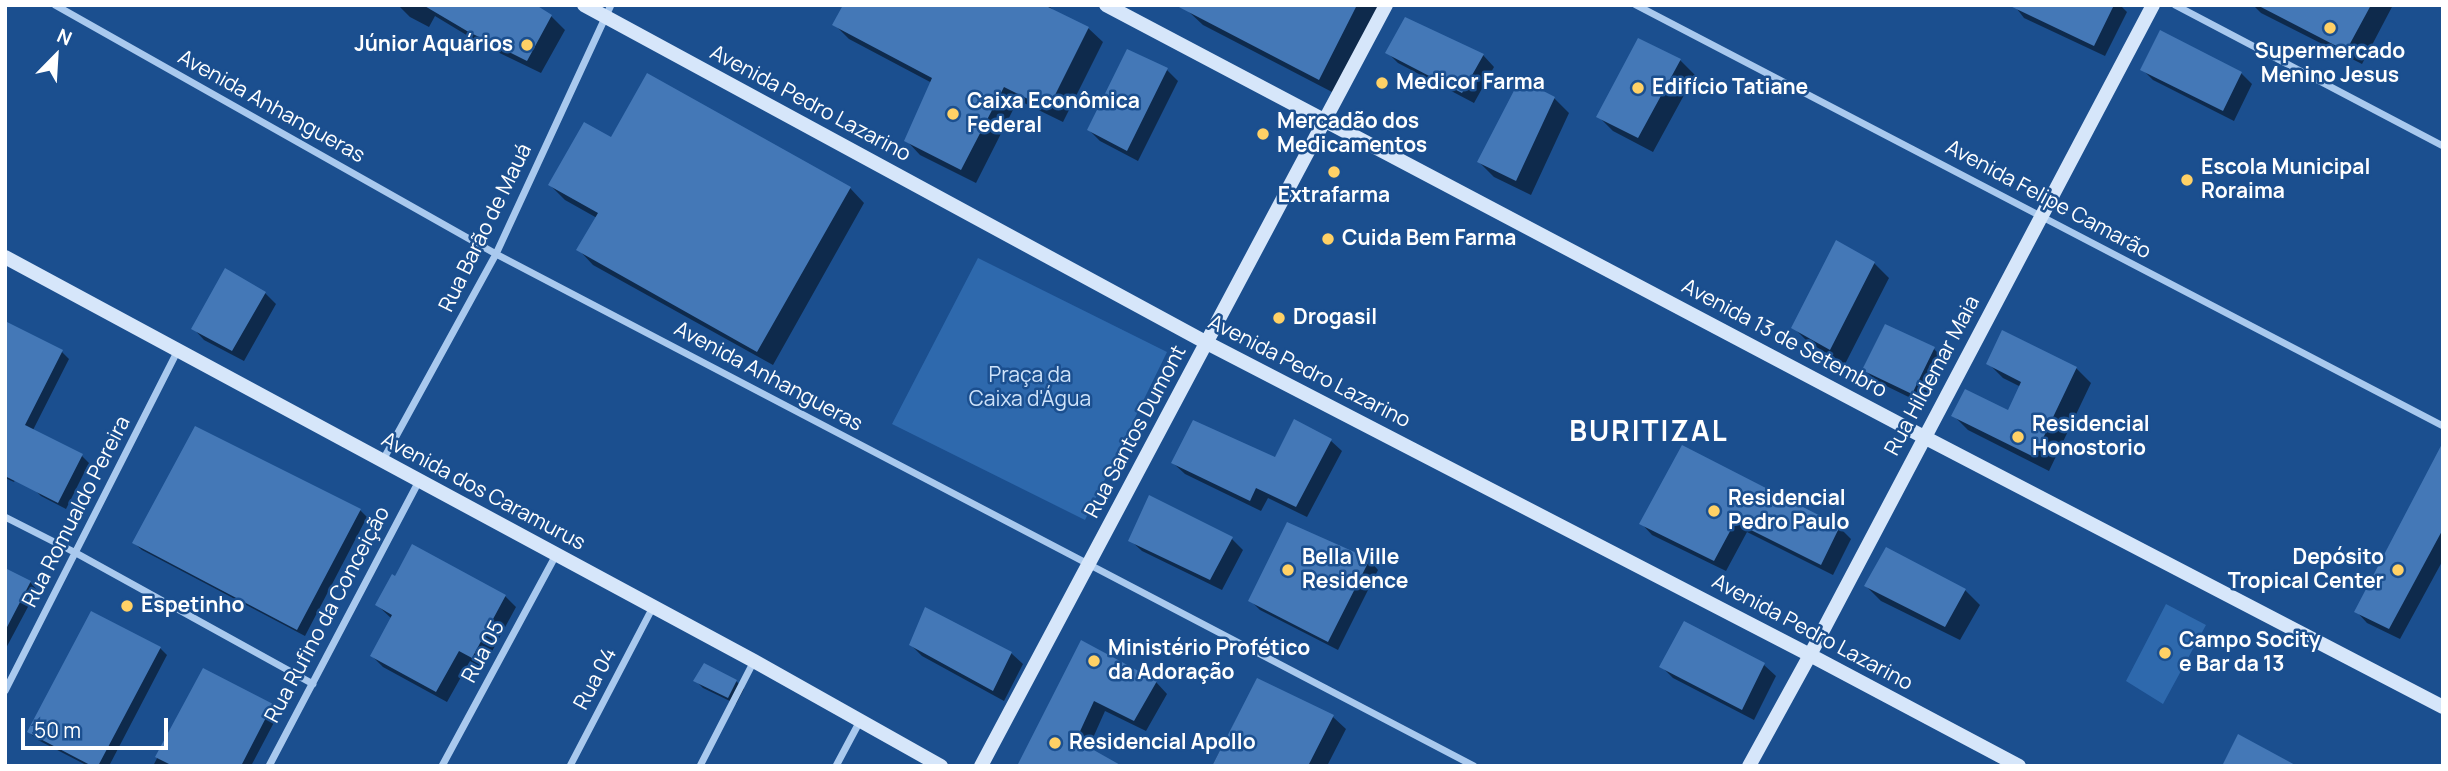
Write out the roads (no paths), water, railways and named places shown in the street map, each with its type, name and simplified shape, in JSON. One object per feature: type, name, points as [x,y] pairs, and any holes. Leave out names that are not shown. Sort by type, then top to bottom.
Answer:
[{"type":"main road","name":"Avenida Pedro Lazarino","points":[[584,5],[608,11],[1208,343],[2019,766]]},
{"type":"main road","name":"Avenida 13 de Setembro","points":[[1106,5],[1924,437],[2443,707]]},
{"type":"main road","name":"Rua Santos Dumont","points":[[981,766],[1386,5]]},
{"type":"main road","name":"Rua Hildemar Maia","points":[[1749,766],[2153,5]]},
{"type":"main road","name":"Avenida dos Caramurus","points":[[5,257],[754,661],[941,766]]},
{"type":"street","name":"Avenida Anhangueras","points":[[55,5],[496,254],[1474,766]]},
{"type":"street","name":"Avenida Felipe Camarão","points":[[1636,5],[2443,426]]},
{"type":"street","points":[[2175,5],[2443,146]]},
{"type":"street","name":"Rua Barão de Mauá","points":[[383,461],[496,254],[608,11]]},
{"type":"street","name":"Rua Romualdo Pereira","points":[[5,691],[178,349]]},
{"type":"street","name":"Rua Rufino da Conceição","points":[[269,766],[419,481]]},
{"type":"street","points":[[5,517],[76,553],[313,684]]},
{"type":"street","name":"Rua 05","points":[[442,766],[556,555]]},
{"type":"street","name":"Rua 04","points":[[570,766],[653,607]]},
{"type":"street","points":[[700,766],[754,661]]},
{"type":"street","points":[[836,766],[860,720]]},
{"type":"place","name":"Supermercado Menino Jesus","points":[[2330,28]]},
{"type":"place","name":"Júnior Aquários","points":[[527,45]]},
{"type":"place","name":"Medicor Farma","points":[[1382,83]]},
{"type":"place","name":"Edifício Tatiane","points":[[1638,88]]},
{"type":"place","name":"Caixa Econômica Federal","points":[[953,114]]},
{"type":"place","name":"Mercadão dos Medicamentos","points":[[1263,134]]},
{"type":"place","name":"Extrafarma","points":[[1334,172]]},
{"type":"place","name":"Escola Municipal Roraima","points":[[2187,180]]},
{"type":"place","name":"Cuida Bem Farma","points":[[1328,239]]},
{"type":"place","name":"Drogasil","points":[[1279,318]]},
{"type":"place","name":"Residencial Honostorio","points":[[2018,437]]},
{"type":"place","name":"Residencial Pedro Paulo","points":[[1714,511]]},
{"type":"place","name":"Bella Ville Residence","points":[[1288,570]]},
{"type":"place","name":"Depósito Tropical Center","points":[[2398,570]]},
{"type":"place","name":"Espetinho","points":[[127,606]]},
{"type":"place","name":"Campo Socity e Bar da 13","points":[[2165,653]]},
{"type":"place","name":"Ministério Profético da Adoração","points":[[1094,661]]},
{"type":"place","name":"Residencial Apollo","points":[[1055,743]]},
{"type":"district","name":"BURITIZAL","points":[[1649,433]]},
{"type":"park label","name":"Praça da Caixa d'Água","points":[[1030,388]]}]
